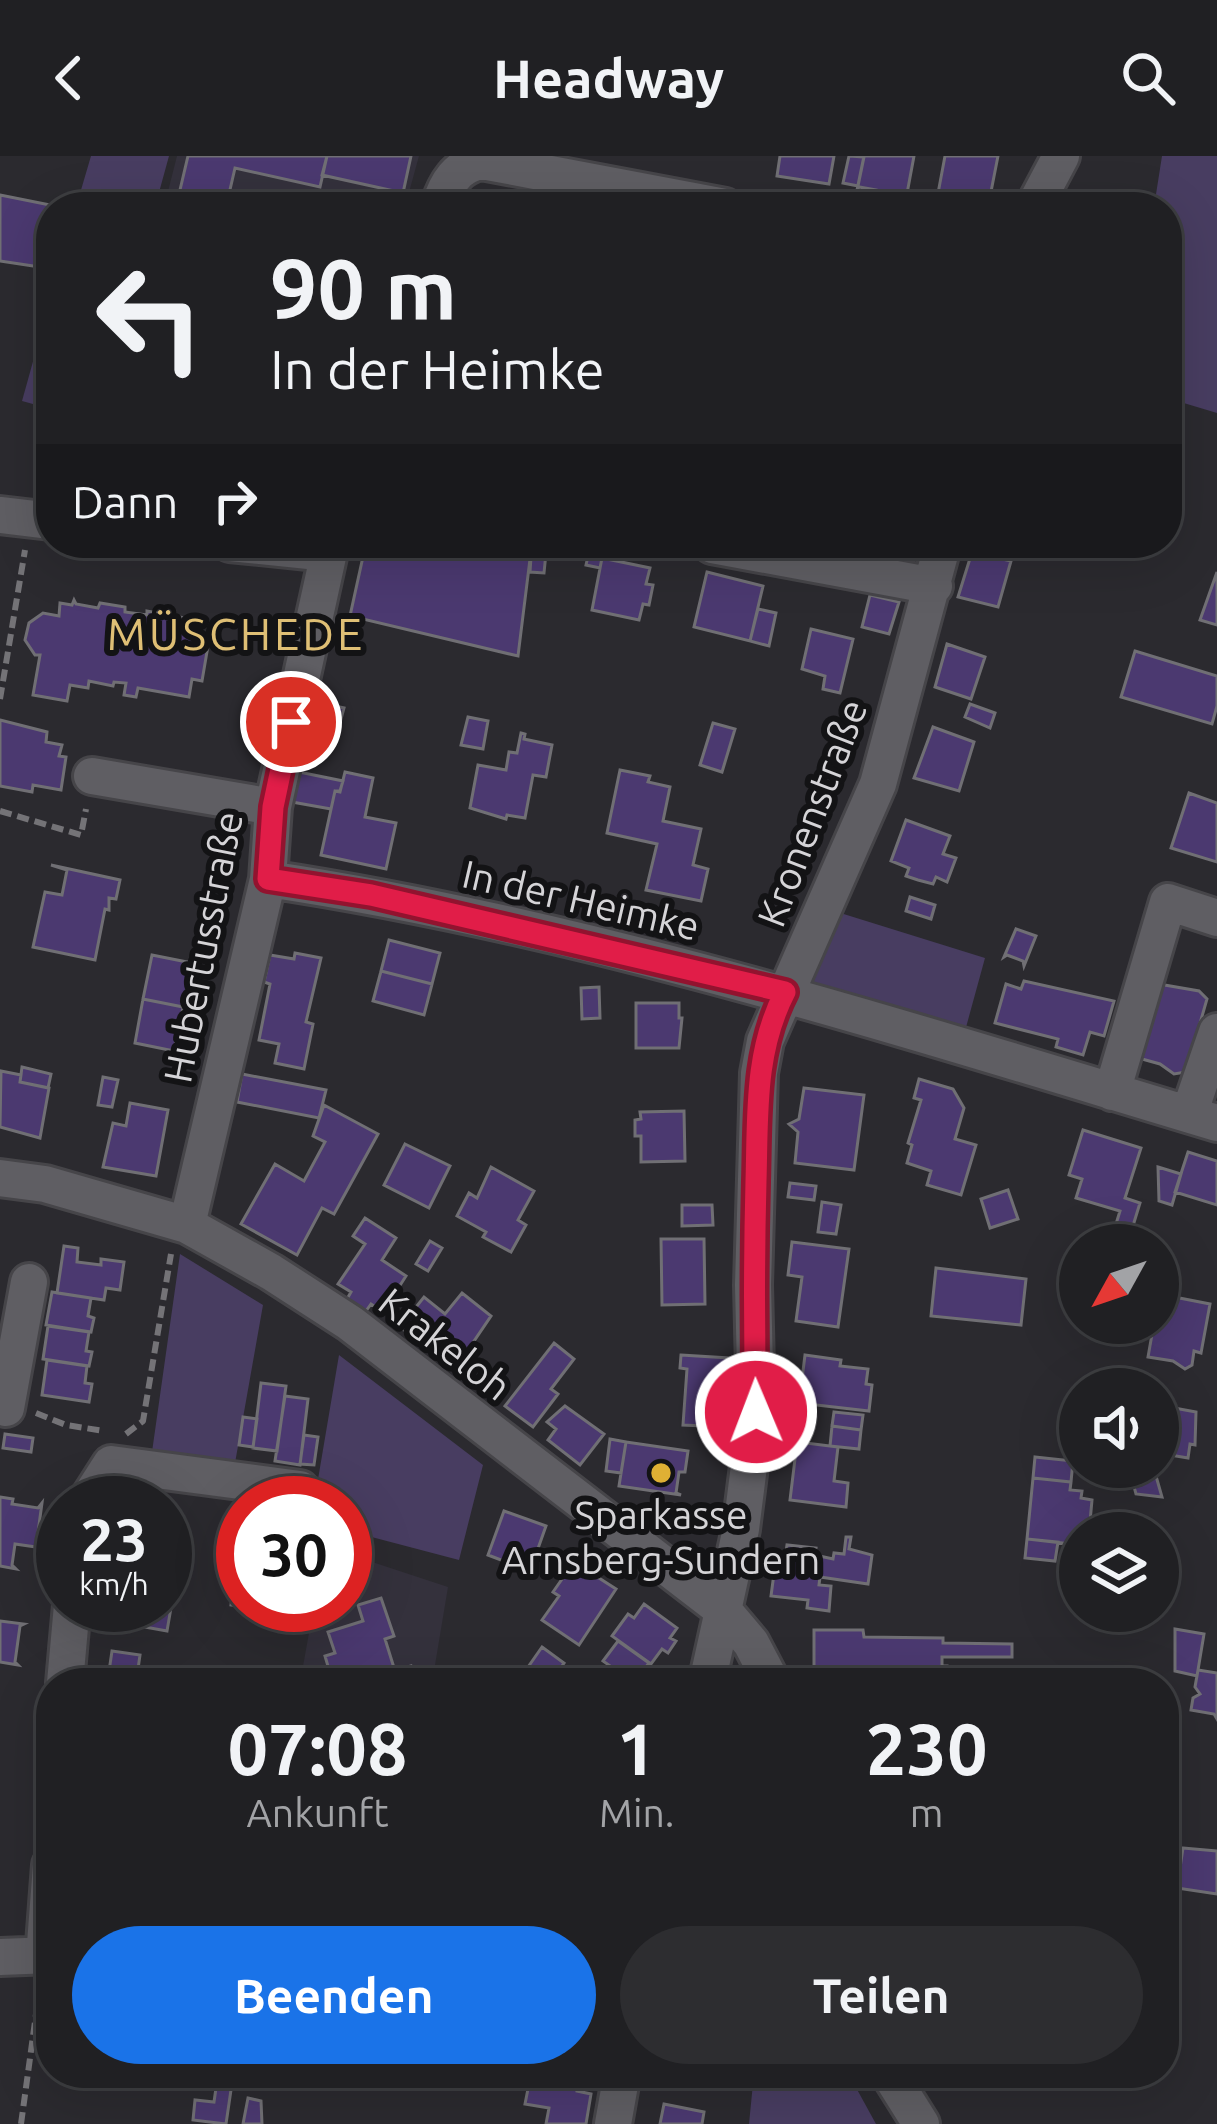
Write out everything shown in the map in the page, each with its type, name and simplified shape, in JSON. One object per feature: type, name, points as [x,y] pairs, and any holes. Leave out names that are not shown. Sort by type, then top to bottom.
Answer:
[{"type":"street","points":[[1042,192],[1061,156]]},
{"type":"street","points":[[447,192],[467,163],[482,161],[643,192]]},
{"type":"street","name":"Hubertusstraße","points":[[187,1225],[268,879],[273,807],[327,558]]},
{"type":"street","points":[[782,558],[934,586]]},
{"type":"street","name":"Kronenstraße","points":[[711,1668],[741,1528],[756,1412],[753,1286],[759,1073],[772,1018],[878,784],[940,558]]},
{"type":"street","points":[[92,776],[273,807]]},
{"type":"street","name":"In der Heimke","points":[[268,879],[371,895],[785,992],[1203,1119]]},
{"type":"street","points":[[1112,1092],[1168,902],[1217,918]]},
{"type":"street","points":[[1203,1119],[1217,1033]]},
{"type":"street","name":"Krakeloh","points":[[0,1178],[45,1184],[187,1225],[271,1272],[350,1323],[724,1611],[751,1643],[764,1668]]},
{"type":"street","points":[[8,1409],[28,1282]]},
{"type":"street","points":[[102,1476],[118,1449],[241,1476]]},
{"type":"street","points":[[66,1668],[69,1632]]},
{"type":"street","points":[[0,1957],[36,1956]]},
{"type":"street","points":[[614,2124],[620,2088]]},
{"type":"street","points":[[898,2088],[921,2124]]},
{"type":"path","points":[[0,699],[27,518]]},
{"type":"path","points":[[0,811],[81,835],[92,776]]},
{"type":"path","points":[[8,1409],[118,1449],[143,1421],[168,1259],[187,1225]]},
{"type":"path","points":[[21,2124],[36,2027]]},
{"type":"shaded area","points":[[91,156],[169,156],[159,192],[80,192]]},
{"type":"shaded area","points":[[177,156],[419,156],[409,192],[168,192]]},
{"type":"shaded area","points":[[1162,156],[1217,156],[1217,413],[1182,402],[1182,192],[1156,192]]},
{"type":"shaded area","points":[[36,351],[36,405],[22,401]]},
{"type":"shaded area","points":[[834,911],[985,958],[965,1031],[801,986]]},
{"type":"shaded area","points":[[180,1254],[263,1305],[235,1463],[152,1452]]},
{"type":"shaded area","points":[[339,1355],[483,1465],[459,1560],[372,1537],[372,1476],[319,1476]]},
{"type":"shaded area","points":[[372,1562],[448,1587],[434,1668],[303,1668],[309,1632],[372,1632]]},
{"type":"shaded area","points":[[753,2088],[856,2088],[876,2124],[749,2124]]},
{"type":"building","points":[[188,156],[327,156],[320,187],[235,168],[229,192],[180,192]]},
{"type":"building","points":[[327,156],[411,156],[403,192],[322,175]]},
{"type":"building","points":[[780,156],[834,156],[829,184],[777,176]]},
{"type":"building","points":[[849,156],[864,157],[858,186],[843,183]]},
{"type":"building","points":[[864,156],[914,156],[907,192],[857,190]]},
{"type":"building","points":[[945,156],[998,156],[991,192],[938,192]]},
{"type":"building","points":[[0,195],[36,202],[36,266],[0,261]]},
{"type":"building","points":[[363,558],[530,558],[518,656],[350,616]]},
{"type":"building","points":[[531,558],[546,558],[544,573],[530,572]]},
{"type":"building","points":[[588,558],[602,558],[600,568],[586,565]]},
{"type":"building","points":[[602,558],[650,568],[649,605],[643,604],[639,620],[592,610]]},
{"type":"building","points":[[970,558],[1011,561],[998,607],[958,597]]},
{"type":"building","points":[[707,572],[763,586],[750,641],[694,627]]},
{"type":"building","points":[[1217,572],[1217,625],[1200,620]]},
{"type":"building","points":[[870,595],[899,602],[889,634],[862,627]]},
{"type":"building","points":[[74,600],[98,608],[100,603],[125,607],[125,612],[201,621],[199,638],[209,640],[202,681],[192,679],[189,697],[138,688],[136,697],[124,695],[126,683],[114,682],[113,686],[89,681],[88,688],[70,685],[67,701],[33,695],[40,655],[25,640],[29,623],[43,613],[59,616],[60,603],[72,605]]},
{"type":"building","points":[[758,609],[776,613],[769,646],[750,641]]},
{"type":"building","points":[[811,629],[853,639],[840,693],[823,689],[825,676],[802,669]]},
{"type":"building","points":[[947,644],[985,657],[971,699],[935,687]]},
{"type":"building","points":[[1135,651],[1217,676],[1212,724],[1121,697]]},
{"type":"building","points":[[316,702],[344,708],[337,734],[310,728]]},
{"type":"building","points":[[970,704],[995,713],[990,728],[965,717]]},
{"type":"building","points":[[468,717],[488,721],[483,749],[461,745]]},
{"type":"building","points":[[0,720],[47,732],[46,742],[62,745],[59,756],[66,757],[61,790],[33,785],[32,792],[0,786]]},
{"type":"building","points":[[713,723],[735,729],[722,772],[700,765]]},
{"type":"building","points":[[933,727],[974,742],[959,791],[914,778]]},
{"type":"building","points":[[521,733],[524,739],[552,745],[546,777],[533,775],[525,818],[507,815],[506,819],[470,808],[478,765],[506,770],[509,752],[517,753]]},
{"type":"building","points":[[620,770],[650,776],[648,782],[670,787],[663,821],[701,829],[693,865],[708,869],[701,901],[646,890],[657,844],[607,833]]},
{"type":"building","points":[[299,772],[343,781],[331,809],[292,802]]},
{"type":"building","points":[[345,772],[373,778],[365,817],[396,823],[386,869],[321,855],[335,791],[340,792]]},
{"type":"building","points":[[1189,793],[1217,803],[1217,862],[1171,848]]},
{"type":"building","points":[[906,820],[950,836],[943,854],[956,858],[947,882],[936,877],[933,884],[906,876],[909,868],[891,861]]},
{"type":"building","points":[[51,865],[120,880],[116,899],[109,898],[109,910],[105,909],[95,960],[33,947],[45,892],[62,895],[67,870]]},
{"type":"building","points":[[910,897],[935,905],[931,919],[906,911]]},
{"type":"building","points":[[1016,929],[1036,936],[1024,966],[1023,961],[1004,957]]},
{"type":"building","points":[[389,940],[440,953],[432,984],[381,971]]},
{"type":"building","points":[[295,953],[321,958],[306,1022],[313,1024],[304,1069],[275,1063],[279,1044],[259,1040],[270,984],[264,982],[270,955],[294,959]]},
{"type":"building","points":[[152,955],[192,963],[183,1007],[143,999]]},
{"type":"building","points":[[381,971],[432,984],[424,1015],[373,1001]]},
{"type":"building","points":[[1024,981],[1114,1001],[1104,1036],[1090,1032],[1083,1055],[1056,1047],[1058,1039],[995,1023],[1006,984],[1021,989]]},
{"type":"building","points":[[1153,983],[1199,991],[1207,999],[1186,1072],[1174,1074],[1160,1064],[1131,1056]]},
{"type":"building","points":[[599,987],[600,1018],[582,1019],[581,988]]},
{"type":"building","points":[[143,999],[183,1007],[174,1051],[135,1043]]},
{"type":"building","points":[[636,1003],[679,1003],[679,1048],[636,1048]]},
{"type":"building","points":[[22,1067],[51,1074],[48,1088],[20,1082]]},
{"type":"building","points":[[1,1071],[21,1075],[20,1082],[49,1088],[40,1138],[0,1127]]},
{"type":"building","points":[[242,1074],[326,1090],[319,1118],[237,1102]]},
{"type":"building","points":[[103,1077],[118,1080],[112,1107],[98,1105]]},
{"type":"building","points":[[919,1079],[953,1089],[964,1108],[955,1139],[976,1145],[961,1195],[927,1185],[931,1171],[907,1163],[921,1100],[914,1098]]},
{"type":"building","points":[[804,1088],[864,1095],[854,1170],[795,1163],[798,1132],[789,1124],[799,1119]]},
{"type":"building","points":[[130,1103],[168,1110],[156,1176],[103,1167],[113,1123],[126,1126]]},
{"type":"building","points":[[324,1105],[378,1134],[334,1214],[322,1208],[297,1255],[241,1224],[275,1164],[304,1181],[325,1142],[313,1136]]},
{"type":"building","points":[[684,1111],[685,1161],[641,1162],[641,1136],[635,1136],[640,1112]]},
{"type":"building","points":[[1083,1130],[1141,1148],[1125,1198],[1140,1203],[1134,1224],[1116,1224],[1120,1211],[1076,1198],[1082,1179],[1069,1175]]},
{"type":"building","points":[[405,1144],[450,1166],[429,1208],[384,1185]]},
{"type":"building","points":[[1188,1152],[1217,1161],[1217,1205],[1175,1192]]},
{"type":"building","points":[[491,1167],[534,1191],[518,1220],[526,1225],[511,1252],[457,1216],[469,1193],[477,1198]]},
{"type":"building","points":[[1158,1167],[1181,1174],[1172,1205],[1159,1201]]},
{"type":"building","points":[[790,1183],[816,1186],[814,1200],[788,1197]]},
{"type":"building","points":[[1008,1190],[1018,1219],[990,1228],[981,1199]]},
{"type":"building","points":[[822,1202],[841,1205],[836,1234],[818,1232]]},
{"type":"building","points":[[682,1205],[712,1205],[713,1225],[682,1226]]},
{"type":"building","points":[[365,1218],[396,1238],[382,1260],[406,1276],[383,1312],[371,1304],[366,1311],[347,1299],[351,1292],[338,1284],[365,1244],[353,1236]]},
{"type":"building","points":[[661,1239],[704,1239],[705,1304],[662,1305]]},
{"type":"building","points":[[430,1241],[442,1248],[428,1271],[416,1264]]},
{"type":"building","points":[[792,1242],[849,1249],[838,1327],[796,1321],[802,1277],[788,1275]]},
{"type":"building","points":[[64,1246],[78,1248],[77,1262],[124,1262],[120,1290],[106,1288],[104,1300],[57,1293]]},
{"type":"building","points":[[936,1268],[1026,1279],[1021,1325],[931,1316]]},
{"type":"building","points":[[52,1292],[91,1298],[91,1332],[46,1325]]},
{"type":"building","points":[[462,1293],[491,1316],[455,1369],[400,1327],[424,1297],[445,1314]]},
{"type":"building","points":[[1179,1298],[1210,1304],[1201,1353],[1194,1351],[1192,1365],[1185,1369],[1173,1361],[1148,1357],[1150,1344],[1179,1344]]},
{"type":"building","points":[[48,1326],[89,1332],[89,1366],[43,1359]]},
{"type":"building","points":[[554,1343],[574,1359],[551,1389],[558,1394],[533,1427],[505,1406]]},
{"type":"building","points":[[681,1355],[729,1358],[728,1394],[735,1394],[734,1408],[727,1407],[726,1427],[683,1425],[687,1369],[680,1368]]},
{"type":"building","points":[[805,1355],[868,1369],[866,1384],[872,1385],[869,1411],[799,1403]]},
{"type":"building","points":[[47,1360],[87,1366],[85,1383],[92,1384],[89,1402],[42,1395]]},
{"type":"building","points":[[261,1383],[286,1386],[277,1451],[253,1448]]},
{"type":"building","points":[[285,1396],[308,1399],[300,1465],[275,1461]]},
{"type":"building","points":[[565,1406],[604,1434],[580,1465],[548,1440],[556,1429],[547,1422]]},
{"type":"building","points":[[1179,1409],[1196,1412],[1195,1445],[1190,1444],[1188,1458],[1179,1456]]},
{"type":"building","points":[[834,1412],[863,1415],[861,1430],[832,1426]]},
{"type":"building","points":[[243,1417],[257,1419],[253,1447],[239,1445]]},
{"type":"building","points":[[832,1426],[861,1430],[859,1449],[830,1446]]},
{"type":"building","points":[[5,1434],[33,1438],[31,1452],[3,1448]]},
{"type":"building","points":[[304,1435],[318,1437],[314,1465],[300,1464]]},
{"type":"building","points":[[610,1439],[626,1442],[621,1473],[606,1471]]},
{"type":"building","points":[[790,1441],[838,1447],[834,1481],[848,1483],[846,1507],[790,1500],[795,1459],[788,1458]]},
{"type":"building","points":[[626,1442],[688,1451],[685,1472],[679,1472],[676,1493],[681,1495],[619,1486]]},
{"type":"building","points":[[1035,1457],[1059,1460],[1059,1481],[1033,1478]]},
{"type":"building","points":[[1033,1478],[1059,1481],[1059,1488],[1082,1491],[1081,1498],[1092,1500],[1091,1512],[1059,1512],[1059,1543],[1027,1539]]},
{"type":"building","points":[[1134,1488],[1159,1488],[1162,1497],[1136,1494]]},
{"type":"building","points":[[0,1497],[36,1508],[36,1547],[15,1544],[12,1565],[16,1569],[0,1566]]},
{"type":"building","points":[[504,1511],[546,1526],[530,1571],[488,1555]]},
{"type":"building","points":[[846,1537],[851,1537],[849,1549],[872,1555],[868,1584],[820,1577],[819,1585],[831,1586],[829,1611],[807,1608],[808,1600],[771,1596],[777,1551],[786,1552],[787,1545],[816,1548],[815,1555],[833,1559],[834,1553],[844,1554]]},
{"type":"building","points":[[1027,1539],[1058,1542],[1055,1561],[1025,1558]]},
{"type":"building","points":[[574,1562],[616,1589],[579,1645],[542,1620],[559,1596],[553,1592]]},
{"type":"building","points":[[381,1598],[394,1636],[385,1639],[394,1668],[329,1668],[325,1656],[335,1653],[328,1632],[372,1632],[372,1601]]},
{"type":"building","points":[[644,1604],[677,1628],[668,1653],[662,1649],[651,1664],[612,1636],[628,1614],[634,1618]]},
{"type":"building","points":[[0,1621],[24,1624],[20,1626],[18,1665],[0,1662]]},
{"type":"building","points":[[814,1630],[863,1630],[864,1637],[943,1638],[943,1643],[1012,1644],[1012,1657],[942,1657],[942,1666],[947,1668],[814,1668]]},
{"type":"building","points":[[1175,1632],[1204,1634],[1197,1676],[1175,1668]]},
{"type":"building","points":[[618,1641],[649,1663],[645,1668],[613,1668],[603,1661]]},
{"type":"building","points":[[542,1647],[564,1663],[560,1668],[527,1668]]},
{"type":"building","points":[[112,1651],[140,1655],[138,1668],[109,1668]]},
{"type":"building","points":[[1198,1670],[1217,1673],[1217,1719],[1214,1714],[1191,1710],[1193,1698],[1200,1694],[1195,1687]]},
{"type":"building","points":[[1183,1848],[1217,1851],[1217,1894],[1179,1888]]},
{"type":"building","points":[[216,2088],[231,2088],[226,2124],[193,2120],[195,2100],[214,2102]]},
{"type":"building","points":[[528,2088],[577,2088],[591,2094],[586,2124],[546,2124],[549,2108],[525,2104]]},
{"type":"building","points":[[248,2098],[261,2101],[262,2124],[243,2124]]},
{"type":"building","points":[[664,2104],[704,2112],[702,2124],[660,2124]]},
{"type":"place","name":"Sparkasse Arnsberg-Sundern","points":[[661,1473]]},
{"type":"district","name":"MÜSCHEDE","points":[[236,634]]},
{"type":"route","points":[[291,722],[273,807],[268,879],[371,895],[785,992],[772,1018],[759,1073],[753,1286],[756,1412]]}]
